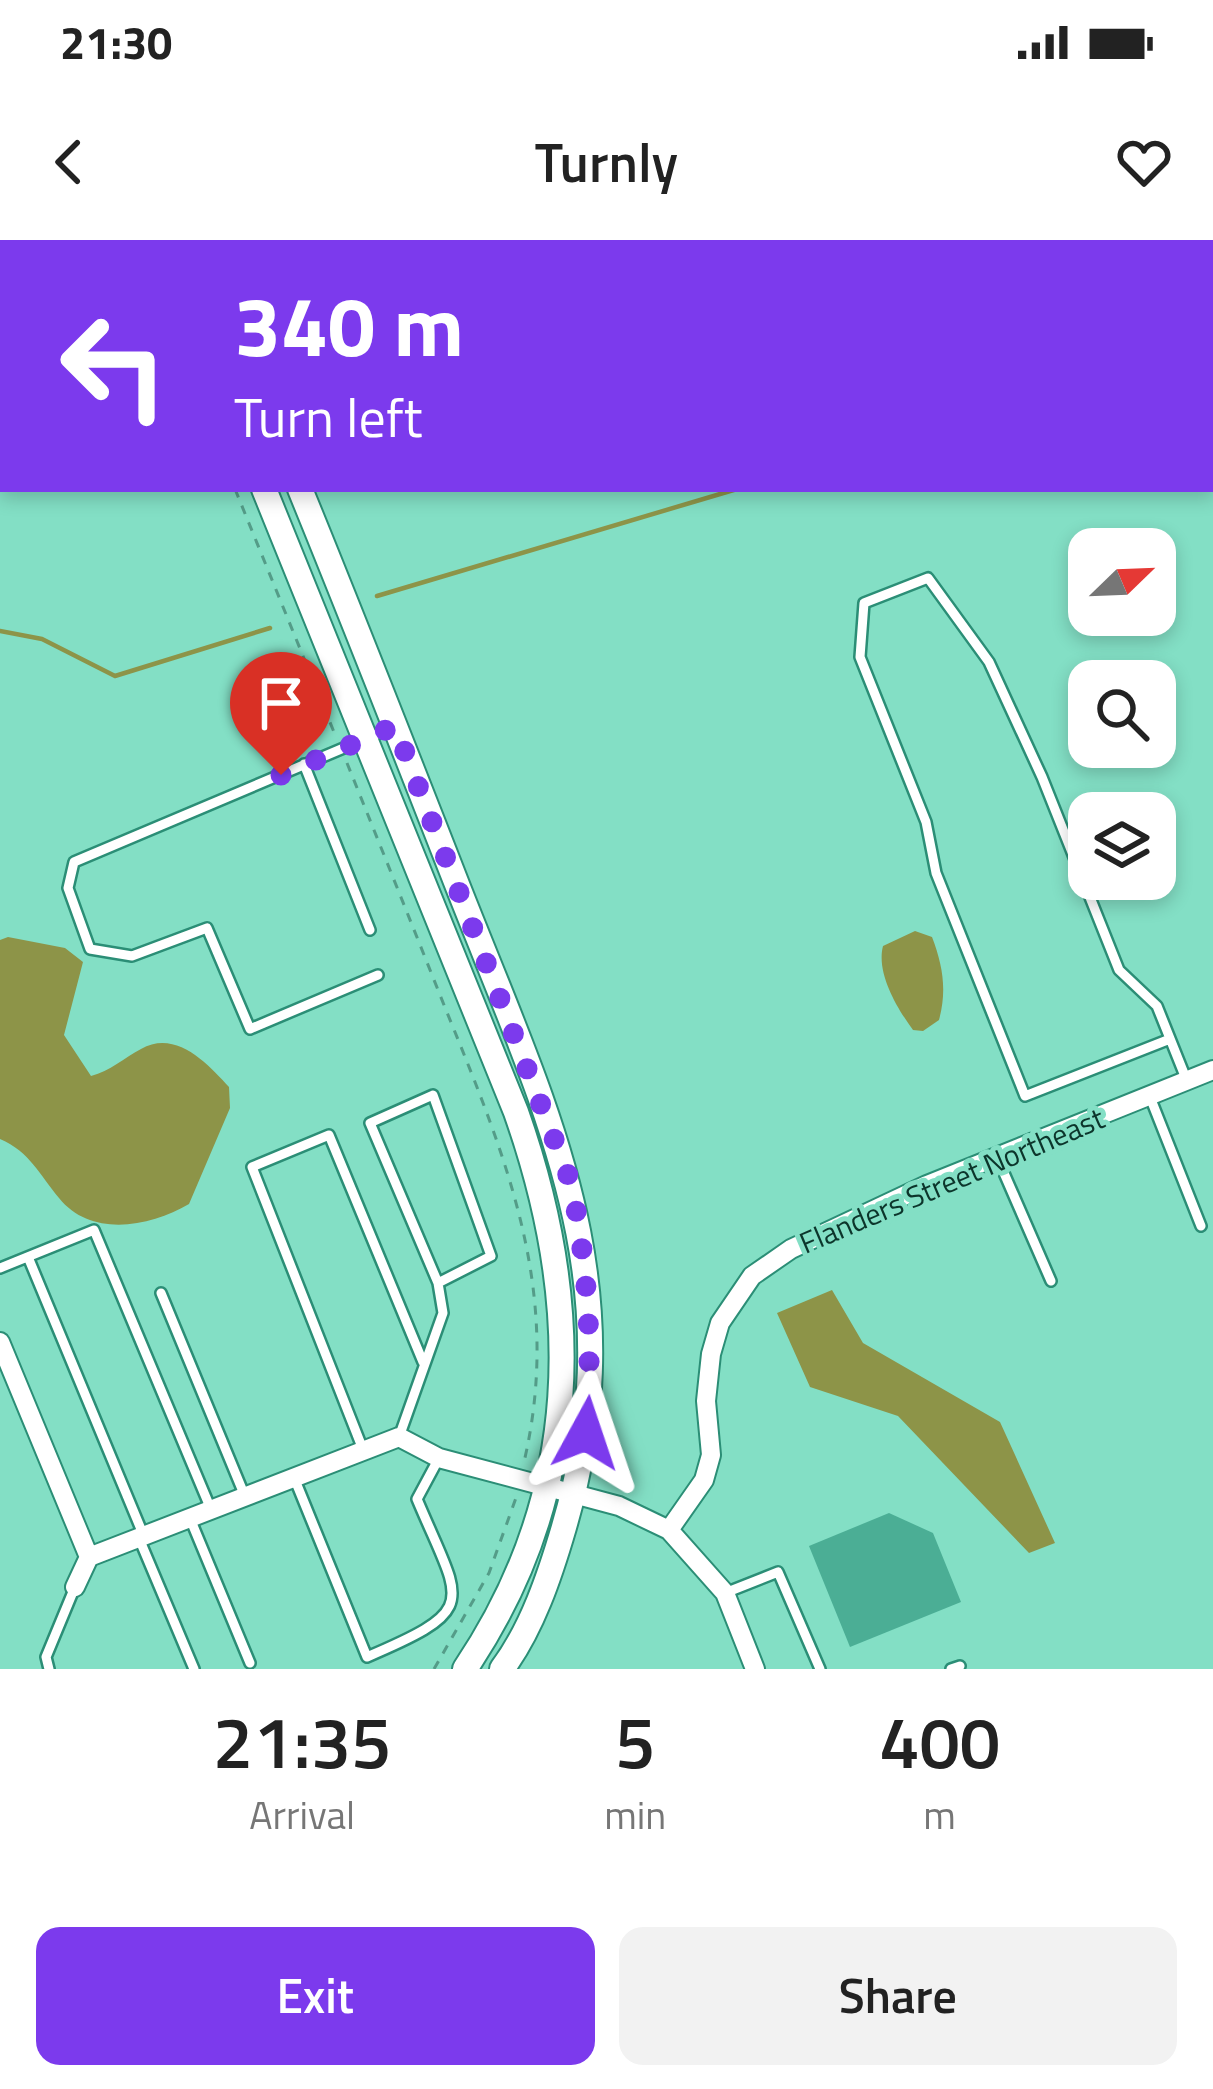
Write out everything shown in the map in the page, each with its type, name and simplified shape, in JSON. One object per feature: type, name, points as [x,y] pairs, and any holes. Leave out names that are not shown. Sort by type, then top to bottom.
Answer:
[{"type":"main road","points":[[265,492],[516,1112],[550,1217],[563,1315],[563,1369],[545,1485],[518,1572],[465,1669]]},
{"type":"main road","points":[[301,492],[571,1183],[587,1260],[592,1364],[574,1492],[549,1577],[502,1669]]},
{"type":"street","name":"Flanders Street Northeast","points":[[669,1531],[704,1480],[711,1455],[706,1402],[711,1354],[720,1323],[752,1276],[791,1249],[998,1157],[1213,1070]]},
{"type":"street","points":[[0,1342],[9,1389],[89,1557]]},
{"type":"street","points":[[75,1587],[89,1557],[362,1447],[399,1437],[439,1458],[574,1492],[669,1531],[724,1593],[755,1669]]},
{"type":"lane","points":[[1170,1039],[1025,1096],[936,873],[926,822],[860,657],[864,603],[928,578],[988,662],[1042,777],[1119,970],[1156,1006],[1170,1039],[1187,1081]]},
{"type":"lane","points":[[378,975],[250,1028],[207,928],[132,956],[90,949],[68,888],[74,862],[395,726]]},
{"type":"lane","points":[[304,764],[370,930]]},
{"type":"lane","points":[[399,1437],[442,1313],[438,1283],[370,1123],[433,1094],[491,1256],[438,1283]]},
{"type":"lane","points":[[1150,1097],[1201,1226]]},
{"type":"lane","points":[[362,1447],[253,1168],[329,1135],[423,1362]]},
{"type":"lane","points":[[998,1157],[1051,1281]]},
{"type":"lane","points":[[0,1268],[94,1230],[210,1508]]},
{"type":"lane","points":[[28,1257],[194,1669]]},
{"type":"lane","points":[[160,1293],[244,1494]]},
{"type":"lane","points":[[293,1474],[367,1657],[432,1629],[452,1602],[453,1584],[417,1498],[439,1458]]},
{"type":"lane","points":[[189,1516],[250,1663]]},
{"type":"lane","points":[[724,1593],[778,1573],[820,1669]]},
{"type":"lane","points":[[49,1669],[46,1658],[75,1587]]},
{"type":"path","points":[[236,492],[335,735]]},
{"type":"path","points":[[346,760],[499,1140],[523,1214],[537,1343],[525,1458]]},
{"type":"path","points":[[434,1669],[489,1573],[515,1503]]},
{"type":"shaded area","points":[[915,931],[932,937],[943,978],[939,1020],[923,1031],[913,1030],[889,990],[882,967],[883,946]]},
{"type":"shaded area","points":[[8,937],[65,948],[83,962],[64,1035],[91,1076],[141,1049],[167,1043],[190,1052],[229,1087],[230,1108],[189,1204],[139,1223],[104,1224],[87,1219],[59,1198],[27,1157],[0,1139],[0,940]]},
{"type":"shaded area","points":[[832,1290],[863,1343],[1000,1422],[1055,1543],[1029,1553],[898,1416],[810,1387],[777,1313]]},
{"type":"building","points":[[889,1513],[933,1533],[961,1602],[850,1647],[809,1546]]},
{"type":"waterway","points":[[377,596],[727,492]]},
{"type":"waterway","points":[[0,631],[42,639],[115,676],[270,628]]},
{"type":"route","points":[[281,775],[395,726],[553,1125],[571,1183],[587,1260],[592,1364],[586,1433]]}]
